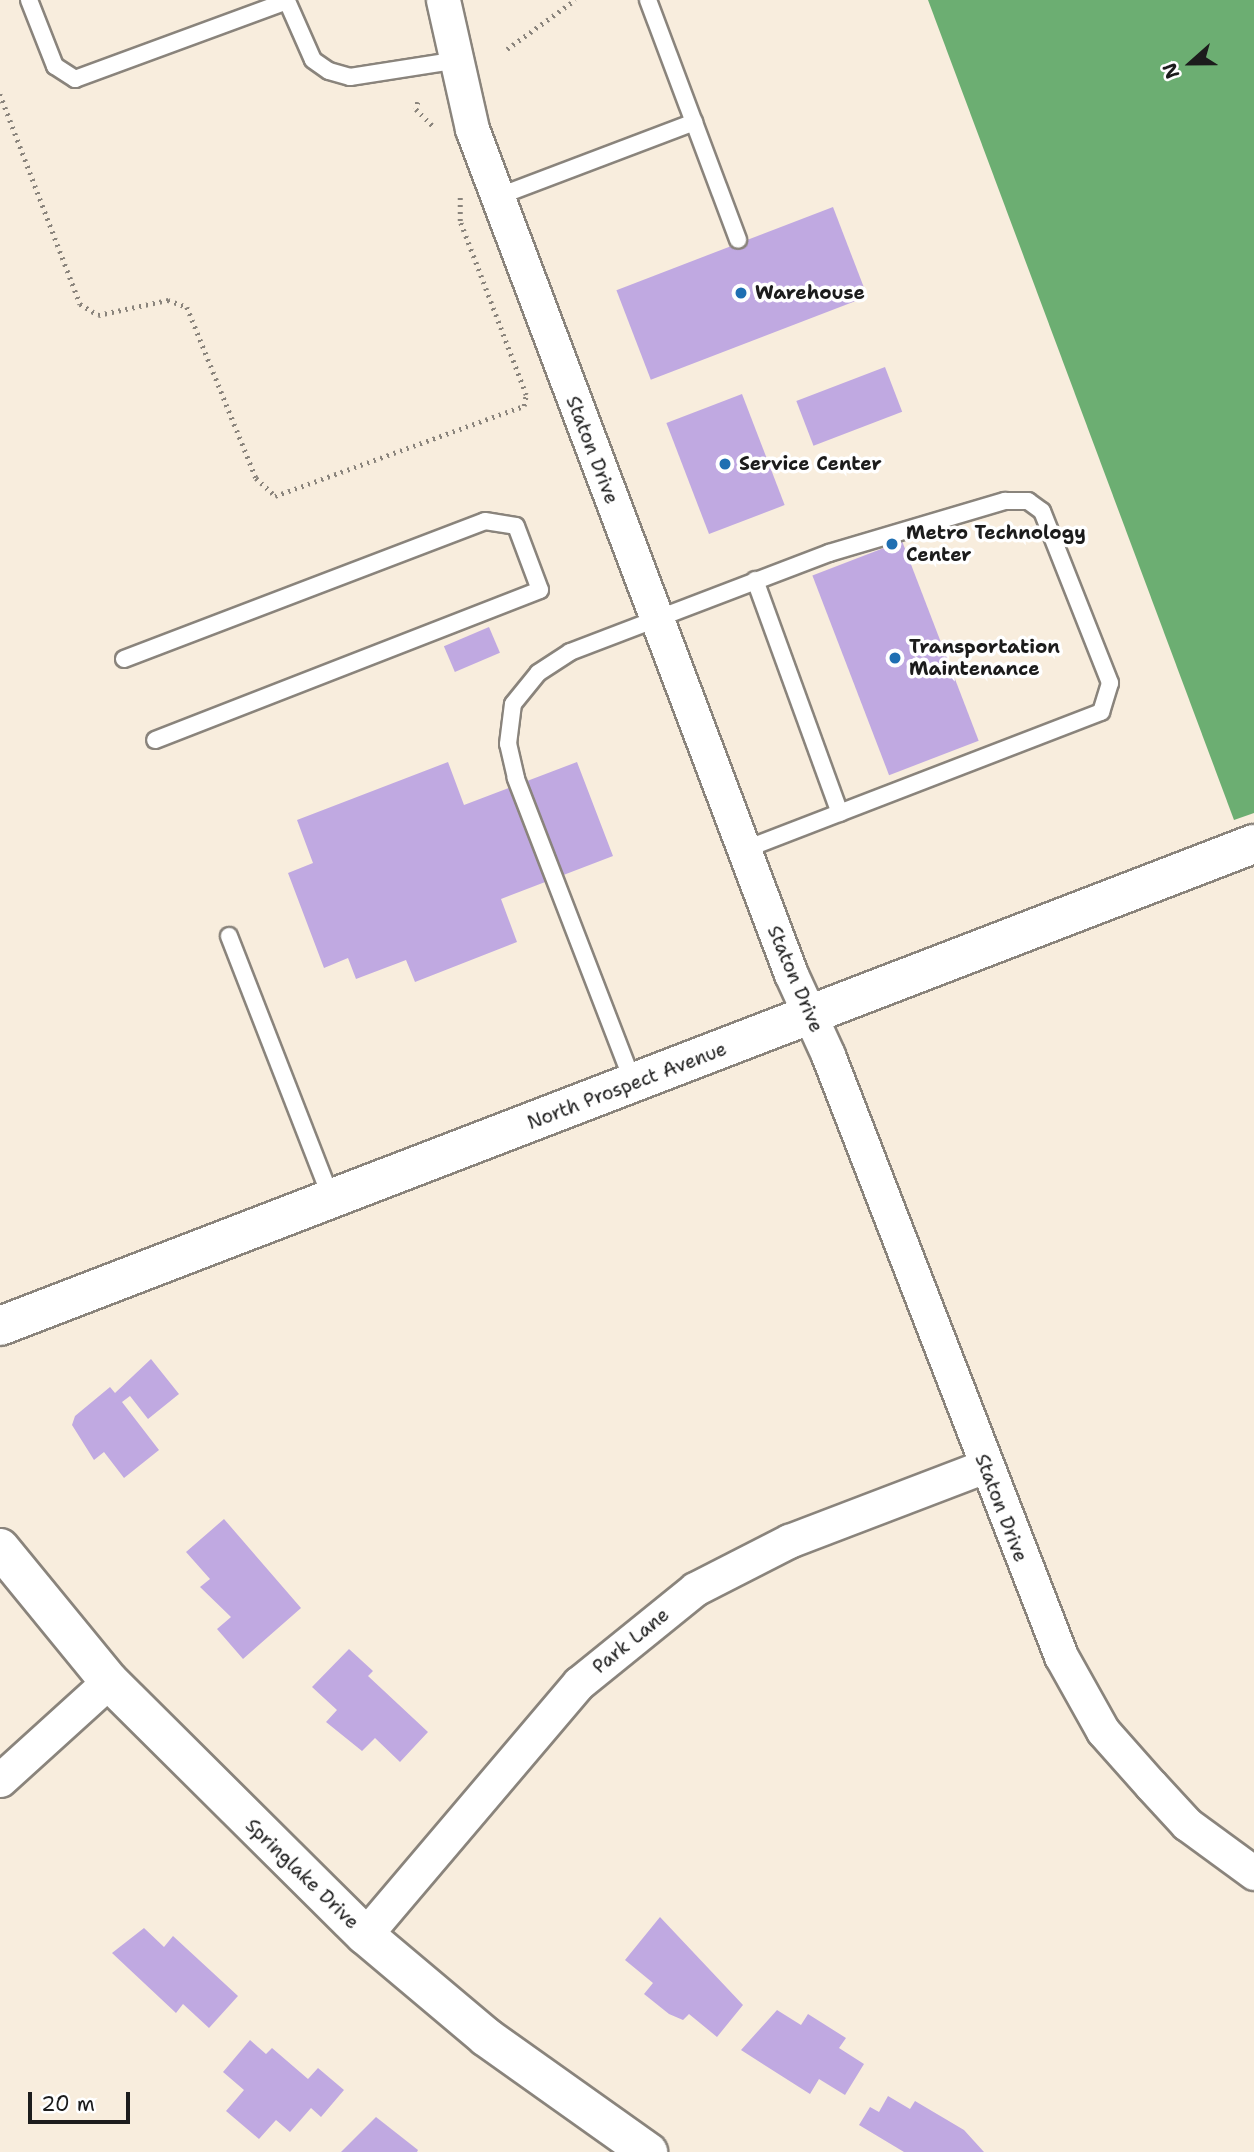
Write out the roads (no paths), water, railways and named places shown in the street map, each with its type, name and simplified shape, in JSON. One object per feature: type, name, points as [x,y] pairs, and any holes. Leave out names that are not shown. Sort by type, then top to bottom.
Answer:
[{"type":"street","name":"Staton Drive","points":[[447,10],[471,129],[744,850],[985,1466],[1078,1694],[1187,1824],[1254,1873]]},
{"type":"street","name":"North Prospect Avenue","points":[[0,1326],[1254,844]]},
{"type":"street","name":"Park Lane","points":[[365,1934],[579,1683],[695,1589],[789,1541],[985,1466]]},
{"type":"street","name":"Springlake Drive","points":[[0,1548],[109,1681],[365,1934],[486,2037],[648,2152]]},
{"type":"street","points":[[0,1780],[109,1681]]},
{"type":"lane","points":[[29,0],[55,66],[75,79],[287,1],[313,60],[329,72],[350,77],[459,60]]},
{"type":"lane","points":[[648,0],[738,240]]},
{"type":"lane","points":[[497,197],[694,122]]},
{"type":"lane","points":[[634,1084],[508,744],[513,704],[538,673],[570,652],[755,580],[969,511],[1028,501],[1042,512],[1110,683],[1111,698],[1101,712],[744,850]]},
{"type":"lane","points":[[124,659],[485,521],[516,526],[521,539],[540,590],[155,740]]},
{"type":"lane","points":[[755,580],[840,813]]},
{"type":"lane","points":[[229,936],[331,1198]]},
{"type":"place","name":"Warehouse","points":[[741,293]]},
{"type":"place","name":"Service Center","points":[[725,464]]},
{"type":"place","name":"Metro Technology Center","points":[[892,544]]},
{"type":"place","name":"Transportation Maintenance","points":[[895,658]]}]
